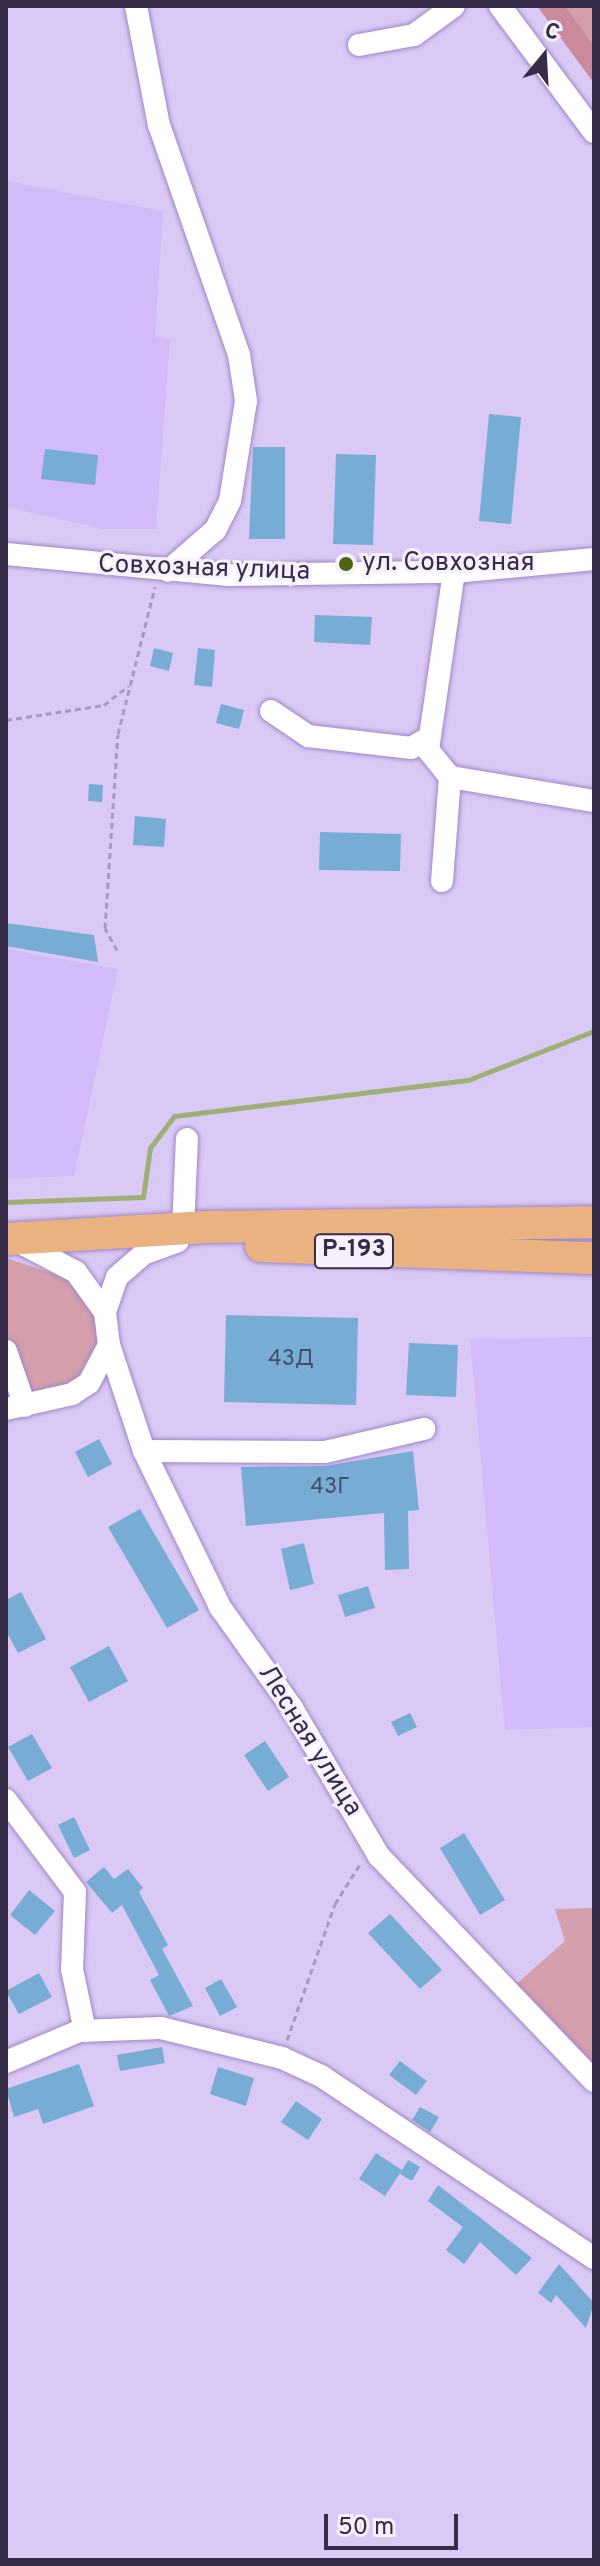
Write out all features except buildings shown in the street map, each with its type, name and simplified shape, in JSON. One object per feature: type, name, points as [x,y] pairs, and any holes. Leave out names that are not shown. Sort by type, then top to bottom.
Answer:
[{"type":"highway","name":"Р-193","points":[[10,1239],[594,1222]]},
{"type":"highway","name":"Р-193","points":[[181,1235],[594,1258]]},
{"type":"street","points":[[136,6],[159,125],[239,355],[246,401],[230,501],[215,530],[168,571]]},
{"type":"street","points":[[359,45],[414,35],[454,6]]},
{"type":"street","points":[[509,9],[594,132]]},
{"type":"street","name":"Совхозная улица","points":[[6,554],[168,571],[454,572],[594,559]]},
{"type":"street","points":[[454,572],[428,750],[450,777],[594,801]]},
{"type":"street","points":[[271,711],[308,736],[411,748],[428,738]]},
{"type":"street","points":[[442,881],[450,777]]},
{"type":"street","points":[[10,1239],[76,1272],[105,1312],[128,1266],[181,1235],[187,1139]]},
{"type":"street","name":"Лесная улица","points":[[105,1312],[109,1345],[144,1451],[220,1607],[292,1708],[368,1837],[594,2081]]},
{"type":"street","points":[[6,1351],[15,1408],[89,1383],[109,1345]]},
{"type":"street","points":[[144,1451],[325,1452],[424,1429]]},
{"type":"street","points":[[6,1800],[75,1892],[72,1969],[85,2031]]},
{"type":"street","points":[[6,2062],[85,2031],[161,2028],[282,2058],[321,2076],[594,2258]]},
{"type":"path","points":[[117,950],[105,928],[118,734],[152,591],[168,571]]},
{"type":"path","points":[[6,720],[104,705],[128,686]]},
{"type":"path","points":[[282,2058],[324,1932],[368,1837]]},
{"type":"shaded area","points":[[537,6],[565,6],[594,45],[594,83]]},
{"type":"shaded area","points":[[564,6],[594,6],[594,44]]},
{"type":"shaded area","points":[[6,181],[163,211],[155,336],[170,339],[156,529],[103,529],[6,507]]},
{"type":"shaded area","points":[[6,949],[118,969],[74,1176],[6,1179]]},
{"type":"shaded area","points":[[6,1258],[64,1277],[95,1308],[100,1342],[73,1386],[33,1392],[24,1383],[6,1337]]},
{"type":"shaded area","points":[[594,1337],[594,1727],[505,1730],[470,1339]]},
{"type":"shaded area","points":[[594,1908],[594,2069],[513,1987],[565,1941],[555,1909]]},
{"type":"waterway","points":[[6,1202],[143,1197],[150,1148],[174,1116],[468,1080],[594,1031]]},
{"type":"place","name":"ул. Совхозная","points":[[346,564]]}]
